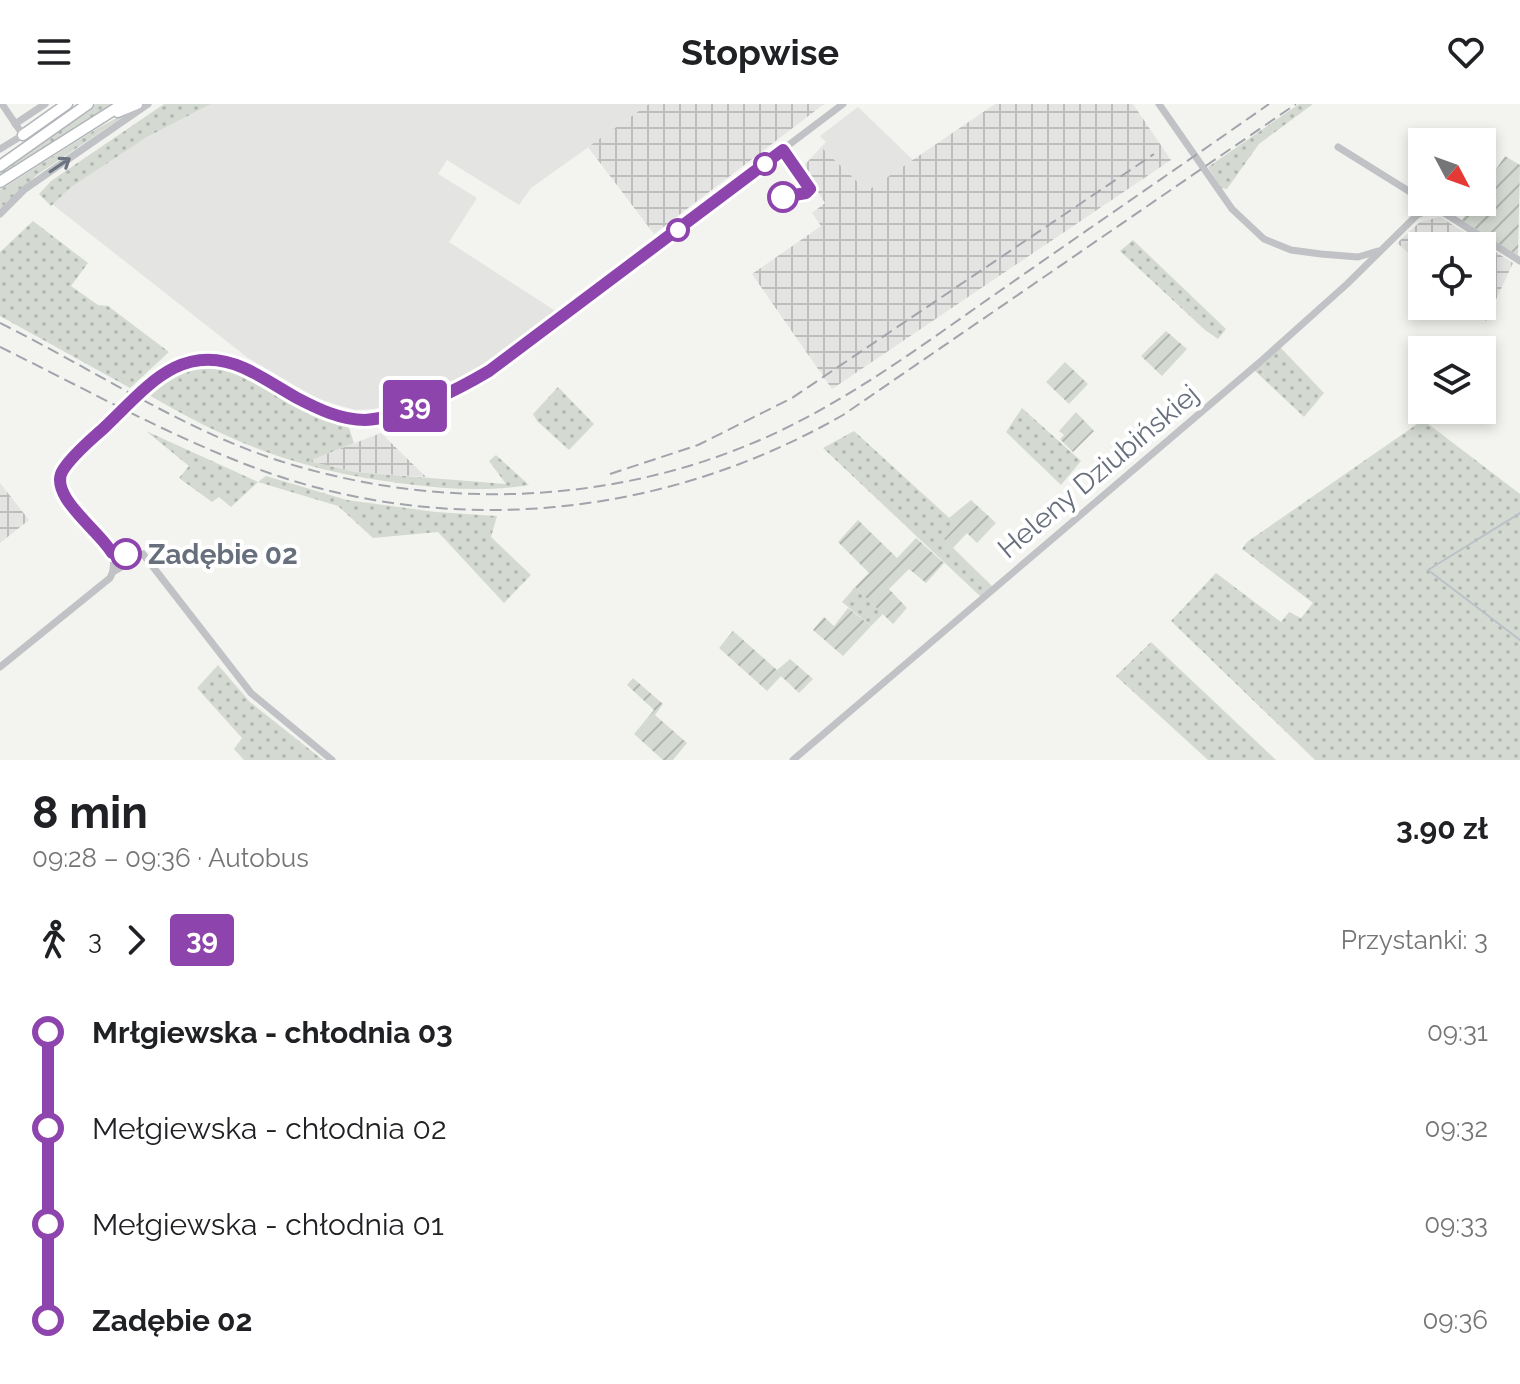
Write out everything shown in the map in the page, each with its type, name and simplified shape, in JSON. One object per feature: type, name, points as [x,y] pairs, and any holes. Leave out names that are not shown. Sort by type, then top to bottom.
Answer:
[{"type":"main road","points":[[23,135],[67,104]]},
{"type":"main road","points":[[0,166],[88,104]]},
{"type":"main road","points":[[0,182],[123,104]]},
{"type":"main road","points":[[91,125],[137,104]]},
{"type":"street","points":[[15,124],[45,104]]},
{"type":"street","points":[[0,214],[25,189],[148,104]]},
{"type":"street","points":[[113,572],[112,553],[63,496],[59,486],[60,476],[95,436],[155,379],[171,368],[199,359],[230,363],[254,372],[315,407],[346,418],[370,419],[404,410],[489,371],[843,104]]},
{"type":"street","points":[[1159,104],[1232,209],[1258,235],[1291,250],[1352,257],[1380,250]]},
{"type":"street","points":[[0,149],[23,135],[6,105]]},
{"type":"street","points":[[1338,147],[1408,191]]},
{"type":"street","name":"Heleny Dziubińskiej","points":[[793,760],[1260,362],[1416,216]]},
{"type":"street","points":[[1449,216],[1520,261]]},
{"type":"street","points":[[1352,257],[1358,265],[1356,275]]},
{"type":"street","points":[[112,553],[126,554],[132,562]]},
{"type":"street","points":[[0,667],[105,584],[113,572],[143,554],[251,693],[332,760]]},
{"type":"shaded area","points":[[96,104],[115,104],[0,177],[0,170]]},
{"type":"shaded area","points":[[164,104],[211,104],[147,137],[70,188],[51,206],[39,194],[51,181]]},
{"type":"shaded area","points":[[211,104],[649,104],[531,188],[519,205],[447,160],[438,174],[477,198],[449,242],[557,312],[476,371],[403,400],[374,409],[355,410],[318,399],[248,358],[52,204],[70,188],[147,137]]},
{"type":"shaded area","points":[[649,104],[824,104],[654,234],[588,147]]},
{"type":"shaded area","points":[[995,104],[1133,104],[1171,160],[832,389],[752,274],[821,226],[812,213],[825,203],[802,168],[821,147],[867,191]]},
{"type":"shaded area","points":[[1299,104],[1313,104],[1259,144],[1227,189],[1221,188],[1208,167]]},
{"type":"shaded area","points":[[139,106],[37,175],[0,209],[0,190]]},
{"type":"shaded area","points":[[858,107],[913,160],[867,191],[821,147],[826,142],[820,136]]},
{"type":"shaded area","points":[[1505,156],[1520,165],[1518,256],[1496,242],[1496,232],[1481,232],[1462,220],[1465,216],[1496,216],[1496,169]]},
{"type":"shaded area","points":[[1440,217],[1464,232],[1409,232],[1420,222]]},
{"type":"shaded area","points":[[33,221],[88,263],[71,286],[98,305],[108,306],[169,352],[130,388],[0,316],[0,252]]},
{"type":"shaded area","points":[[1408,233],[1408,253],[1397,243]]},
{"type":"shaded area","points":[[1133,240],[1226,329],[1218,339],[1120,251]]},
{"type":"shaded area","points":[[1496,252],[1513,263],[1496,300]]},
{"type":"shaded area","points":[[1166,331],[1187,349],[1162,376],[1141,356]]},
{"type":"shaded area","points":[[1280,347],[1324,393],[1304,417],[1254,370]]},
{"type":"shaded area","points":[[1065,362],[1088,384],[1069,404],[1046,382]]},
{"type":"shaded area","points":[[220,366],[323,417],[348,425],[354,443],[309,461],[355,472],[506,484],[489,461],[496,455],[529,485],[452,488],[335,472],[302,464],[241,442],[147,394],[181,373]]},
{"type":"shaded area","points":[[558,387],[594,424],[569,450],[533,414]]},
{"type":"shaded area","points":[[1022,408],[1081,461],[1061,485],[1006,432]]},
{"type":"shaded area","points":[[1076,412],[1094,431],[1073,452],[1060,439],[1064,435],[1059,431]]},
{"type":"shaded area","points":[[1417,424],[1428,424],[1520,494],[1520,760],[1315,760],[1171,621],[1216,573],[1281,622],[1289,612],[1301,618],[1313,603],[1242,549],[1247,542]]},
{"type":"shaded area","points":[[146,431],[258,482],[231,507],[219,497],[212,502],[179,478],[189,466]]},
{"type":"shaded area","points":[[854,431],[957,525],[944,539],[992,586],[981,597],[823,448]]},
{"type":"shaded area","points":[[381,433],[426,477],[355,472],[308,461]]},
{"type":"shaded area","points":[[266,476],[347,500],[436,512],[497,516],[491,537],[531,575],[504,603],[438,532],[373,538],[338,506],[258,482]]},
{"type":"shaded area","points":[[0,483],[29,520],[0,543]]},
{"type":"shaded area","points":[[971,500],[996,523],[977,543],[967,533],[953,548],[944,539],[957,525],[949,518]]},
{"type":"shaded area","points":[[858,520],[897,558],[916,538],[944,563],[926,583],[909,569],[889,589],[907,608],[893,624],[855,587],[869,573],[838,542]]},
{"type":"shaded area","points":[[855,587],[883,614],[871,626],[842,602]]},
{"type":"shaded area","points":[[848,608],[871,626],[843,656],[813,630],[824,617],[834,626]]},
{"type":"shaded area","points":[[733,631],[777,670],[790,659],[813,679],[799,693],[781,676],[767,691],[719,648]]},
{"type":"shaded area","points":[[1151,642],[1276,760],[1208,760],[1116,676]]},
{"type":"shaded area","points":[[218,665],[250,702],[323,760],[244,760],[234,749],[242,738],[197,688]]},
{"type":"shaded area","points":[[633,678],[663,704],[655,715],[687,743],[673,760],[663,760],[634,734],[654,710],[627,685]]},
{"type":"waterway","points":[[1520,513],[1428,570],[1520,640]]},
{"type":"railway","points":[[0,323],[172,415],[243,448],[280,461],[345,478],[410,489],[477,494],[543,492],[609,485],[674,470],[737,449],[825,407],[905,357],[1269,104]]},
{"type":"railway","points":[[0,347],[133,414],[234,460],[341,494],[415,506],[489,510],[562,506],[635,495],[707,476],[776,449],[843,415],[1296,104]]},
{"type":"railway","points":[[610,474],[698,445],[792,398],[1154,154]]},
{"type":"bus line","name":"39","points":[[126,554],[112,553],[67,501],[60,491],[60,476],[95,436],[155,379],[171,368],[192,360],[225,361],[244,367],[331,414],[363,420],[386,416],[463,385],[489,371],[783,150],[810,189],[806,193],[783,197]]},
{"type":"place","name":"Zadębie 02","points":[[126,554]]}]
